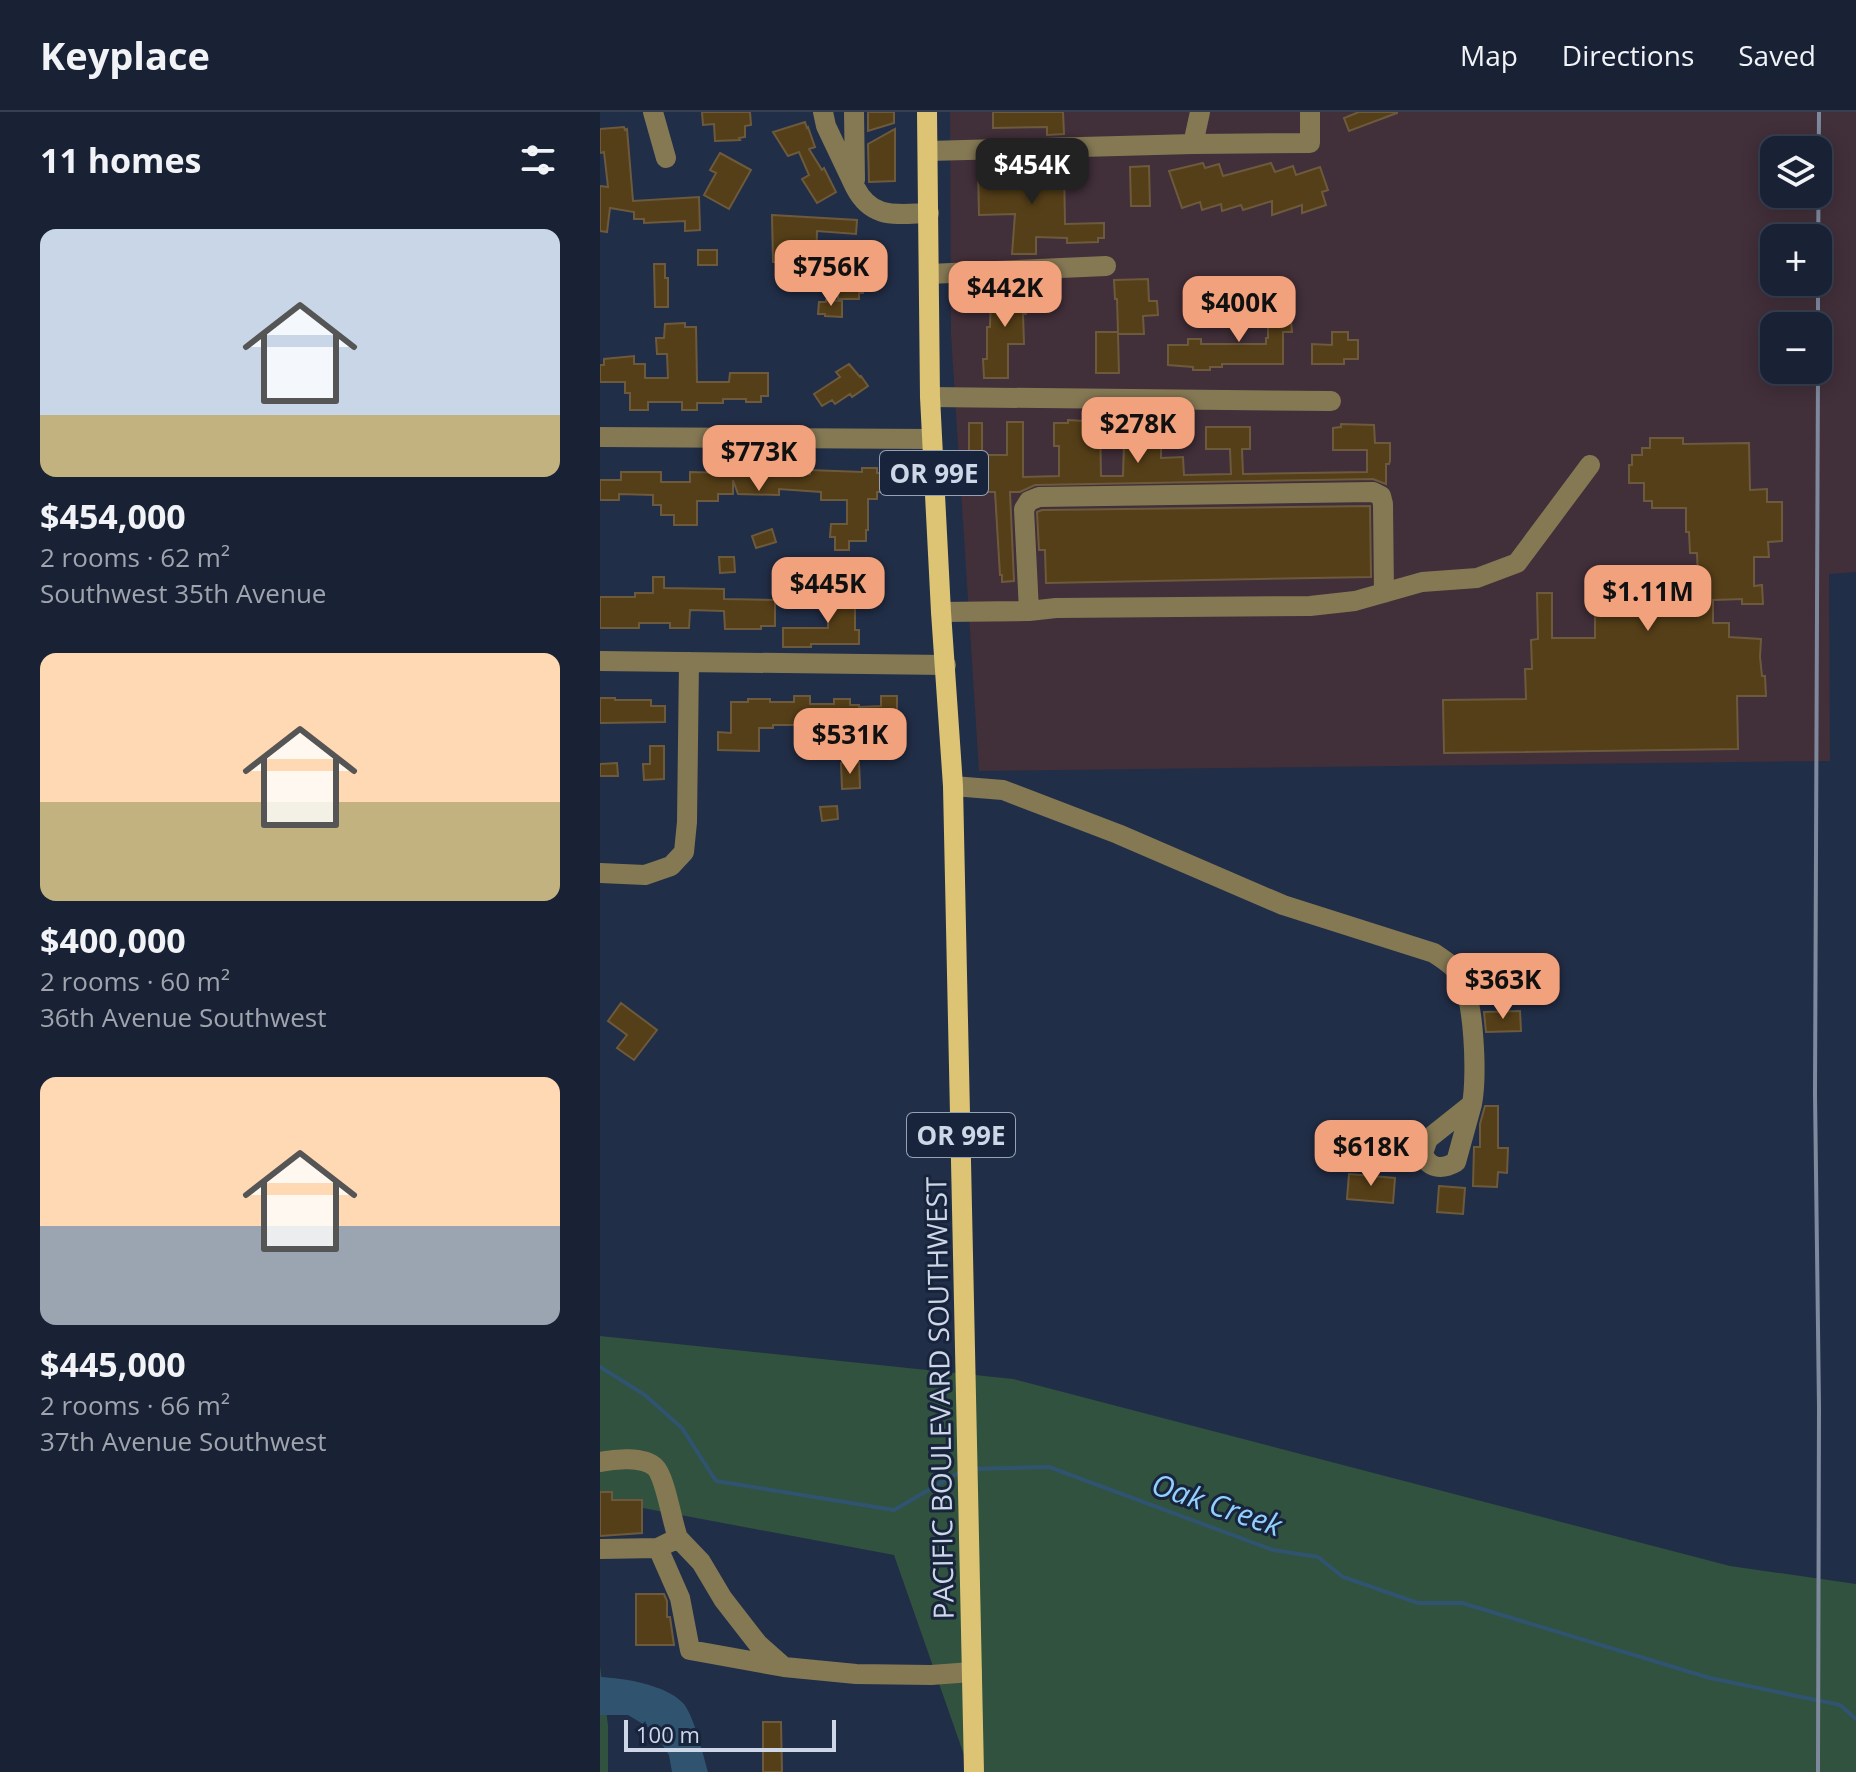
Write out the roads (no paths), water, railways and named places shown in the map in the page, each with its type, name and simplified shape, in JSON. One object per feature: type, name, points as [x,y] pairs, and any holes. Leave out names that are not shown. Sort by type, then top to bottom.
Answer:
[{"type":"main road","name":"PACIFIC BOULEVARD SOUTHWEST","points":[[927,112],[930,397],[953,786],[974,1772]]},
{"type":"street","points":[[653,112],[666,158]]},
{"type":"street","points":[[823,112],[826,126],[860,197],[875,211],[929,213]]},
{"type":"street","points":[[854,112],[855,187]]},
{"type":"street","points":[[1193,144],[1200,112]]},
{"type":"street","points":[[928,151],[1310,143],[1310,112]]},
{"type":"street","points":[[929,274],[1106,266]]},
{"type":"street","points":[[930,397],[1331,401]]},
{"type":"street","points":[[600,437],[932,439]]},
{"type":"street","points":[[941,612],[1310,606],[1355,601],[1422,582],[1477,578],[1517,563],[1590,465]]},
{"type":"street","points":[[1029,611],[1024,509],[1029,501],[1039,497],[1373,492],[1381,496],[1383,504],[1384,593]]},
{"type":"street","points":[[600,661],[946,665]]},
{"type":"street","points":[[600,873],[645,875],[671,866],[684,852],[689,662]]},
{"type":"street","points":[[953,786],[1003,790],[1118,834],[1283,905],[1434,953],[1460,974],[1465,988],[1475,1076],[1472,1104]]},
{"type":"street","points":[[600,1462],[629,1459],[656,1467],[663,1481],[678,1538],[701,1562],[723,1599],[758,1644],[784,1667]]},
{"type":"street","points":[[600,1549],[658,1548],[678,1538]]},
{"type":"street","points":[[658,1548],[680,1598],[690,1650],[784,1667],[856,1674],[972,1672]]},
{"type":"water","points":[[600,1677],[655,1687],[682,1702],[694,1725],[708,1772],[672,1772],[669,1755],[653,1730],[628,1715],[600,1715]]},
{"type":"waterway","name":"Oak Creek","points":[[600,1367],[645,1395],[682,1428],[716,1481],[894,1510],[960,1472]]},
{"type":"waterway","name":"Oak Creek","points":[[972,1469],[1049,1467],[1273,1550],[1318,1557],[1343,1577],[1418,1603],[1462,1603],[1710,1678],[1840,1705],[1856,1719]]},
{"type":"railway","points":[[1818,224],[1819,112]]},
{"type":"railway","points":[[1818,296],[1818,312]]},
{"type":"railway","points":[[1818,384],[1815,1094],[1819,1406],[1818,1772]]}]
